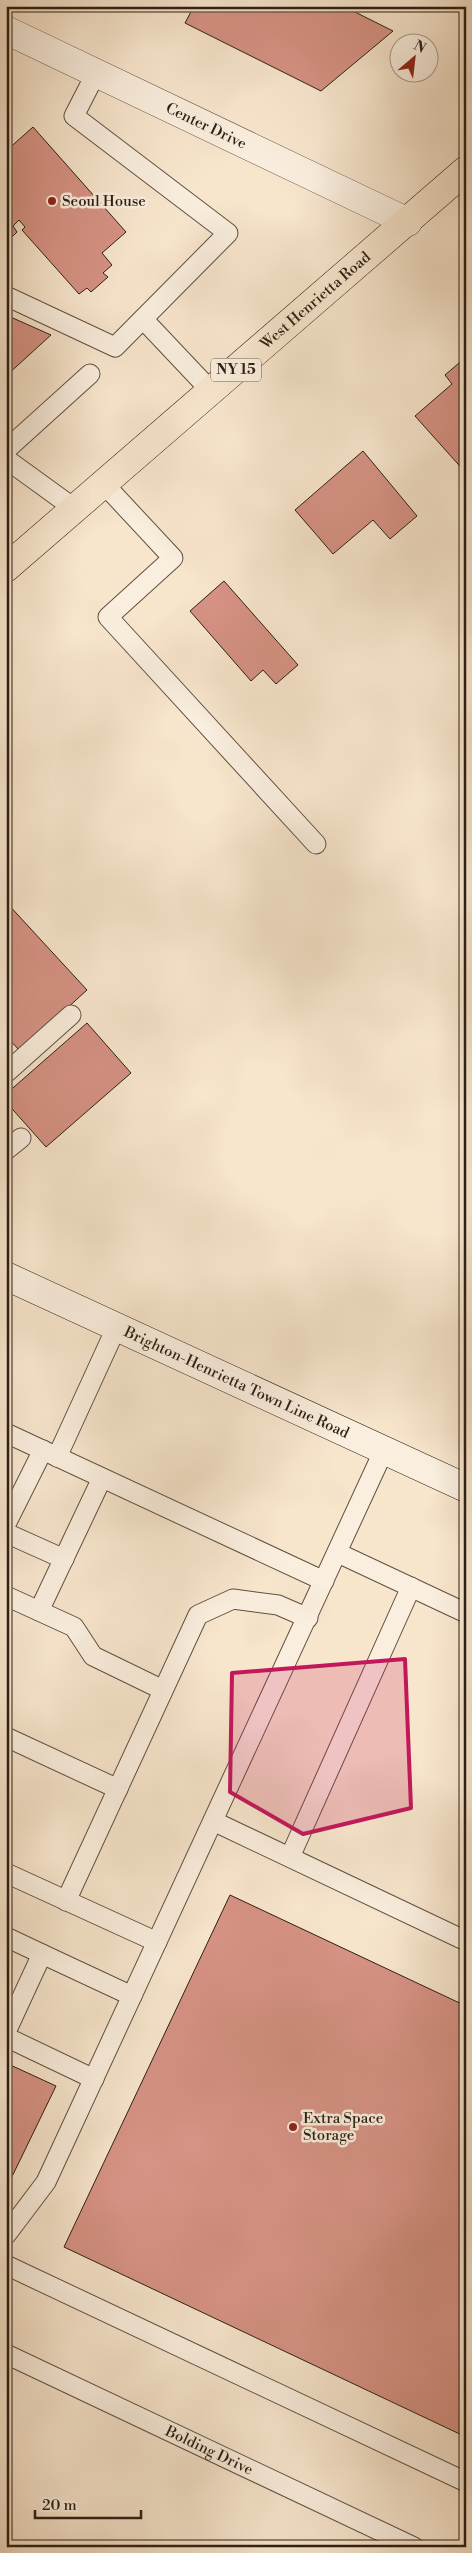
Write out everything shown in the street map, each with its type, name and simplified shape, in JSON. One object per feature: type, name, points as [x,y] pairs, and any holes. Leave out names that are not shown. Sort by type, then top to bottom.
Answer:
[{"type":"main road","name":"West Henrietta Road","points":[[6,568],[466,170]]},
{"type":"street","name":"Center Drive","points":[[6,30],[408,222]]},
{"type":"street","name":"Brighton-Henrietta Town Line Road","points":[[6,1276],[466,1488]]},
{"type":"lane","points":[[6,296],[115,347],[228,233],[74,116],[96,73]]},
{"type":"lane","points":[[144,318],[211,391]]},
{"type":"lane","points":[[6,450],[90,374]]},
{"type":"lane","points":[[6,459],[75,509]]},
{"type":"lane","points":[[104,484],[172,558],[108,618],[316,844]]},
{"type":"lane","points":[[6,1073],[71,1015]]},
{"type":"lane","points":[[6,1150],[21,1138]]},
{"type":"lane","points":[[6,1524],[50,1453],[117,1326]]},
{"type":"lane","points":[[6,1433],[324,1581]]},
{"type":"lane","points":[[6,2234],[46,2182],[384,1450]]},
{"type":"lane","points":[[40,1611],[102,1478]]},
{"type":"lane","points":[[6,1533],[64,1559]]},
{"type":"lane","points":[[338,1553],[466,1613]]},
{"type":"lane","points":[[290,1857],[411,1587]]},
{"type":"lane","points":[[6,1596],[74,1627],[93,1656],[163,1690]]},
{"type":"lane","points":[[66,1901],[198,1615],[233,1599],[278,1604],[308,1618]]},
{"type":"lane","points":[[6,1737],[118,1789]]},
{"type":"lane","points":[[213,1821],[466,1941]]},
{"type":"lane","points":[[6,1873],[157,1942]]},
{"type":"lane","points":[[6,1937],[132,1996]]},
{"type":"lane","points":[[6,2032],[42,1954]]},
{"type":"lane","points":[[6,2037],[94,2079]]},
{"type":"lane","points":[[6,2265],[180,2349],[466,2482]]},
{"type":"lane","name":"Bolding Drive","points":[[6,2354],[414,2547]]},
{"type":"highlighted area","points":[[405,1659],[411,1808],[303,1834],[230,1792],[232,1673]]},
{"type":"building","points":[[194,6],[343,6],[393,31],[321,91],[185,23]]},
{"type":"building","name":"Seoul House","points":[[33,127],[126,232],[102,253],[112,265],[103,273],[108,277],[91,292],[87,288],[79,294],[22,230],[25,227],[19,220],[13,226],[17,232],[10,239],[6,235],[6,151]]},
{"type":"building","points":[[6,315],[51,335],[6,376]]},
{"type":"building","points":[[466,357],[466,473],[415,416],[452,384],[445,375]]},
{"type":"building","points":[[363,451],[417,516],[390,539],[373,520],[333,554],[295,510]]},
{"type":"building","points":[[224,581],[298,665],[276,684],[263,670],[251,681],[190,611]]},
{"type":"building","points":[[6,902],[87,990],[20,1051],[6,1036]]},
{"type":"building","points":[[87,1023],[131,1073],[46,1147],[6,1102],[6,1094]]},
{"type":"building","name":"Extra Space Storage","points":[[230,1895],[466,2006],[466,2437],[64,2247]]},
{"type":"building","points":[[6,2063],[56,2086],[6,2189]]},
{"type":"place","name":"Seoul House","points":[[52,201]]},
{"type":"place","name":"Extra Space Storage","points":[[293,2127]]}]
